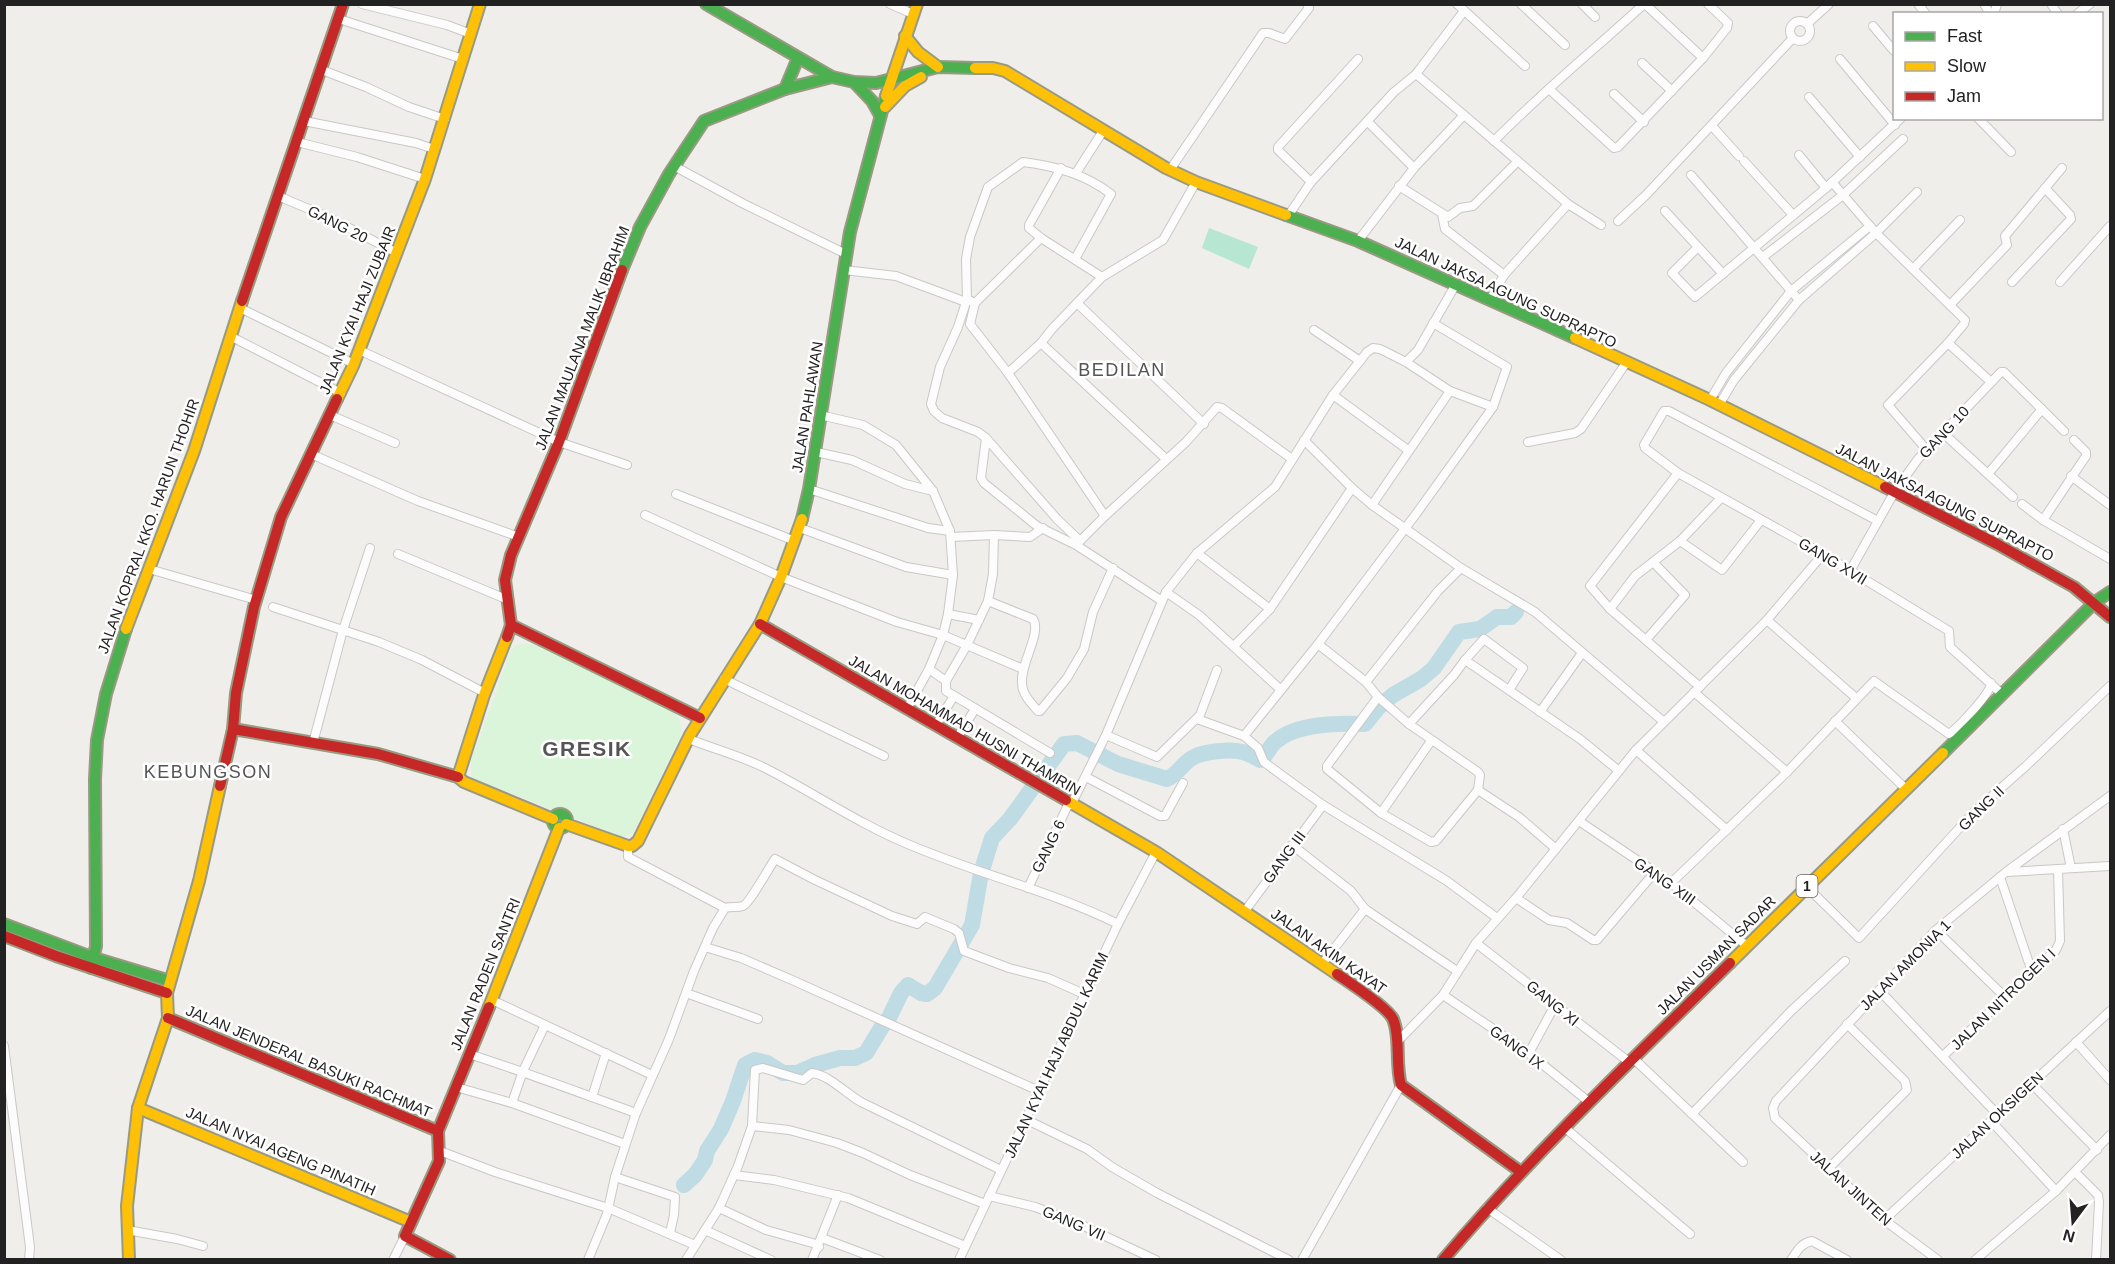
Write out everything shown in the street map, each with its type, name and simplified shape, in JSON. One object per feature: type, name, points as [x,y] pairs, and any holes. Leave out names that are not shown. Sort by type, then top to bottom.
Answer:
[{"type":"main road","name":"JALAN KOPRAL KKO. HARUN THOHIR","points":[[92,963],[96,946],[96,740],[106,694],[119,647],[194,451],[230,336],[343,4]]},
{"type":"main road","name":"JALAN KYAI HAJI ZUBAIR","points":[[129,1260],[127,1206],[138,1107],[168,1018],[169,987],[199,881],[233,729],[236,693],[256,600],[281,517],[354,364],[425,179],[480,4]]},
{"type":"main road","points":[[706,4],[832,77],[854,82],[876,79],[885,74],[905,36],[915,9]]},
{"type":"main road","points":[[854,82],[872,101],[880,115],[905,86],[939,67],[918,52],[905,36]]},
{"type":"main road","name":"JALAN PAHLAWAN","points":[[628,846],[638,842],[688,739],[760,624],[782,577],[800,528],[816,452],[850,232],[880,115],[905,36]]},
{"type":"main road","points":[[785,89],[798,58]]},
{"type":"main road","name":"JALAN JAKSA AGUNG SUPRAPTO","points":[[854,82],[876,83],[939,67],[993,68],[1005,71],[1170,170],[1196,182],[1358,241],[1715,402],[1895,491],[2062,580],[2095,602],[2110,617]]},
{"type":"main road","name":"JALAN MAULANA MALIK IBRAHIM","points":[[511,625],[505,580],[511,555],[559,442],[640,227],[674,166],[704,121],[785,89],[832,77]]},
{"type":"main road","name":"1","points":[[2095,602],[2110,592]]},
{"type":"main road","name":"JALAN USMAN SADAR","points":[[1449,1258],[1487,1208],[1564,1127],[2095,602]]},
{"type":"main road","name":"JALAN MOHAMMAD HUSNI THAMRIN","points":[[760,624],[1156,852]]},
{"type":"main road","points":[[459,777],[485,693],[511,625],[700,718]]},
{"type":"main road","points":[[233,729],[378,754],[459,777],[465,782],[560,824],[628,846]]},
{"type":"main road","name":"JALAN RADEN SANTRI","points":[[438,1131],[492,1000],[560,824]]},
{"type":"main road","name":"JALAN AKIM KAYAT","points":[[1156,852],[1359,989],[1391,1015],[1397,1042],[1398,1077],[1401,1085]]},
{"type":"main road","points":[[4,924],[92,963]]},
{"type":"main road","points":[[4,936],[169,987]]},
{"type":"main road","name":"JALAN JENDERAL BASUKI RACHMAT","points":[[168,1018],[438,1131]]},
{"type":"main road","points":[[1401,1085],[1521,1172]]},
{"type":"main road","name":"JALAN NYAI AGENG PINATIH","points":[[138,1107],[411,1222]]},
{"type":"main road","points":[[438,1131],[439,1161],[405,1236],[450,1260]]},
{"type":"street","points":[[362,4],[447,25],[471,34]]},
{"type":"street","points":[[890,4],[915,9]]},
{"type":"street","points":[[1170,170],[1263,33],[1285,39],[1309,8],[1307,4]]},
{"type":"street","points":[[1521,4],[1565,45]]},
{"type":"street","points":[[1582,4],[1595,17]]},
{"type":"street","points":[[1494,141],[1527,107],[1645,4],[1703,58]]},
{"type":"street","points":[[1549,89],[1614,148],[1618,147],[1703,58],[1729,24],[1708,4]]},
{"type":"street","points":[[1808,24],[1829,4]]},
{"type":"street","points":[[1288,216],[1311,182],[1394,92],[1416,74],[1462,7],[1525,66]]},
{"type":"street","points":[[339,19],[463,59]]},
{"type":"street","points":[[1797,21],[1808,24],[1809,37],[1800,41],[1793,38],[1790,32],[1797,21]]},
{"type":"street","points":[[1873,26],[1893,50]]},
{"type":"street","points":[[1618,221],[1712,126],[1793,38]]},
{"type":"street","points":[[1311,182],[1278,150],[1278,147],[1358,59]]},
{"type":"street","points":[[1840,59],[1894,125]]},
{"type":"street","points":[[1641,63],[1672,92]]},
{"type":"street","points":[[322,70],[444,119]]},
{"type":"street","points":[[1416,74],[1420,75],[1568,204],[1600,225]]},
{"type":"street","points":[[1614,94],[1644,122]]},
{"type":"street","points":[[1809,97],[1860,157]]},
{"type":"street","points":[[1358,241],[1414,168],[1464,115]]},
{"type":"street","points":[[1698,247],[1672,273],[1695,297],[1829,185],[1899,120]]},
{"type":"street","points":[[1980,120],[2011,152]]},
{"type":"street","points":[[304,121],[416,143],[434,149]]},
{"type":"street","points":[[1368,122],[1414,168]]},
{"type":"street","points":[[1712,126],[1793,215]]},
{"type":"street","points":[[1076,173],[1103,131]]},
{"type":"street","points":[[1763,257],[1843,195],[1903,139]]},
{"type":"street","points":[[297,142],[357,157],[425,179]]},
{"type":"street","points":[[1799,154],[1829,185],[1843,195],[1873,230],[1965,322],[1888,405],[1926,449]]},
{"type":"street","points":[[1399,186],[1448,218],[1460,208],[1473,206],[1518,161]]},
{"type":"street","points":[[1075,260],[1111,194],[1076,173],[1023,162],[988,187],[970,237],[966,259],[970,301],[969,324],[1008,373],[1105,516]]},
{"type":"street","points":[[674,166],[744,204],[846,254]]},
{"type":"street","points":[[1060,168],[1029,228],[1102,277]]},
{"type":"street","points":[[1950,305],[2007,245],[2005,236],[2062,168]]},
{"type":"street","points":[[1691,175],[1799,300]]},
{"type":"street","points":[[1008,373],[1041,343],[1102,277],[1163,240],[1196,182]]},
{"type":"street","points":[[2012,282],[2071,219],[2070,215],[2045,188]]},
{"type":"street","points":[[1715,402],[1799,300],[1917,192]]},
{"type":"street","name":"GANG 20","points":[[278,196],[328,217],[397,253]]},
{"type":"street","points":[[1490,300],[1504,275],[1568,204]]},
{"type":"street","points":[[1665,211],[1723,274]]},
{"type":"street","points":[[1442,214],[1445,229],[1504,275]]},
{"type":"street","points":[[1913,269],[1960,220]]},
{"type":"street","points":[[2060,282],[2110,226]]},
{"type":"street","points":[[1715,402],[1726,373],[1791,291],[1873,230]]},
{"type":"street","points":[[1041,238],[970,301],[940,367],[931,404],[934,411],[942,418],[978,432],[986,438],[1078,543]]},
{"type":"street","points":[[844,270],[896,276],[970,301]]},
{"type":"street","points":[[1406,362],[1418,350],[1456,284]]},
{"type":"street","points":[[1077,303],[1204,424]]},
{"type":"street","points":[[240,308],[354,364]]},
{"type":"street","points":[[1244,736],[1318,644],[1492,407],[1508,368],[1433,323]]},
{"type":"street","points":[[1314,330],[1360,362],[1373,348],[1380,349],[1406,362],[1449,391],[1492,407]]},
{"type":"street","points":[[230,336],[341,393]]},
{"type":"street","points":[[1948,342],[1991,382],[2001,372],[2004,372],[2064,431]]},
{"type":"street","points":[[1041,343],[1166,459]]},
{"type":"street","points":[[359,350],[559,442],[627,465]]},
{"type":"street","name":"GANG 6","points":[[1028,888],[1106,735],[1166,592],[1197,553],[1275,487],[1334,395],[1360,362]]},
{"type":"street","points":[[1528,442],[1575,433],[1581,429],[1626,363]]},
{"type":"street","name":"GANG 10","points":[[1850,571],[1895,491],[1926,449],[1991,382]]},
{"type":"street","points":[[1372,505],[1449,391]]},
{"type":"street","points":[[1334,395],[1408,450]]},
{"type":"street","points":[[1078,543],[1204,424],[1217,407],[1222,408],[1292,459]]},
{"type":"street","points":[[1988,474],[2042,409]]},
{"type":"street","name":"GANG XVII","points":[[1878,521],[1669,411],[1664,411],[1644,446],[1678,473],[1823,554],[1949,631],[1950,647],[2002,694]]},
{"type":"street","points":[[330,415],[395,443]]},
{"type":"street","points":[[820,415],[863,425],[893,443],[933,491],[950,534],[953,575],[943,635],[907,709]]},
{"type":"street","points":[[1942,433],[2013,496]]},
{"type":"street","points":[[986,438],[982,481],[1037,526],[1078,543],[1162,601]]},
{"type":"street","points":[[1304,440],[1372,505],[1461,568],[1535,612],[1664,722]]},
{"type":"street","points":[[2043,520],[2086,455],[2086,452],[2074,440]]},
{"type":"street","points":[[816,452],[852,460],[905,484],[933,491]]},
{"type":"street","points":[[311,454],[417,501],[519,537]]},
{"type":"street","points":[[1678,473],[1590,585],[1590,588],[1787,772]]},
{"type":"street","points":[[2071,476],[2110,505]]},
{"type":"street","points":[[1234,646],[1270,609],[1352,488]]},
{"type":"street","points":[[809,489],[950,534],[1030,537],[1042,528]]},
{"type":"street","points":[[676,494],[795,541]]},
{"type":"street","points":[[1610,609],[1635,576],[1680,540],[1720,498]]},
{"type":"street","points":[[2022,504],[2043,520],[2110,559]]},
{"type":"street","points":[[645,515],[782,577],[897,622],[943,635],[1023,669]]},
{"type":"street","points":[[1680,540],[1722,570],[1761,520]]},
{"type":"street","points":[[800,528],[906,567],[953,575]]},
{"type":"street","points":[[994,535],[993,574],[988,601],[967,645],[946,681],[946,691],[1050,753]]},
{"type":"street","points":[[313,742],[343,630],[370,548]]},
{"type":"street","points":[[1197,553],[1270,609]]},
{"type":"street","points":[[398,554],[506,599]]},
{"type":"street","points":[[1397,1042],[1443,996],[1476,943],[1516,898],[1636,750],[1767,620],[1823,554]]},
{"type":"street","points":[[1646,640],[1685,595],[1653,562]]},
{"type":"street","points":[[988,601],[1034,619],[1036,622],[1036,629],[1023,669],[1022,684],[1026,697],[1040,711],[1066,678],[1084,649],[1093,612],[1113,568]]},
{"type":"street","points":[[1366,682],[1438,591],[1461,568]]},
{"type":"street","points":[[149,569],[256,600]]},
{"type":"street","points":[[1166,592],[1199,615],[1281,690]]},
{"type":"street","points":[[273,607],[379,642],[422,660],[485,693]]},
{"type":"street","points":[[948,614],[979,620]]},
{"type":"street","points":[[1767,620],[1856,698]]},
{"type":"street","points":[[1409,724],[1484,639],[1523,668],[1509,690]]},
{"type":"street","points":[[1318,644],[1366,682],[1409,724],[1478,772],[1480,779],[1478,790],[1433,842],[1381,813],[1327,769],[1379,697]]},
{"type":"street","points":[[1540,712],[1582,653]]},
{"type":"street","points":[[1465,660],[1580,739],[1619,771]]},
{"type":"street","points":[[928,669],[946,681]]},
{"type":"street","points":[[1106,735],[1157,756],[1197,719],[1217,669]]},
{"type":"street","points":[[724,679],[884,756]]},
{"type":"street","points":[[1671,883],[1787,772],[1856,698],[1875,681],[1946,733],[1951,734],[1991,688],[1991,683]]},
{"type":"street","name":"GANG II","points":[[1807,887],[1859,938],[1974,812],[2110,686]]},
{"type":"street","points":[[936,725],[954,696]]},
{"type":"street","points":[[957,738],[975,709]]},
{"type":"street","points":[[1197,719],[1244,736],[1258,748],[1264,762],[1323,805],[1447,881],[1497,918]]},
{"type":"street","points":[[1835,721],[1906,789]]},
{"type":"street","points":[[688,739],[764,767],[854,818],[907,844],[1083,907],[1118,924]]},
{"type":"street","points":[[1381,813],[1431,741]]},
{"type":"street","points":[[1636,750],[1727,830]]},
{"type":"street","points":[[1086,777],[1160,816],[1165,816],[1183,783]]},
{"type":"street","points":[[1478,790],[1519,817],[1556,849]]},
{"type":"street","name":"JALAN AMONIA 1","points":[[1773,1108],[1776,1101],[1936,930],[2003,875],[2110,796]]},
{"type":"street","name":"GANG III","points":[[1245,910],[1323,805]]},
{"type":"street","name":"GANG XIII","points":[[1579,821],[1671,883],[1747,946]]},
{"type":"street","points":[[2063,829],[2071,868]]},
{"type":"street","points":[[1292,845],[1351,891],[1365,909],[1457,971]]},
{"type":"street","points":[[628,846],[628,857],[725,908],[748,904],[760,880],[777,858],[815,880],[892,916],[917,924],[925,917],[954,929],[959,933],[963,950],[1009,968],[1048,978],[1084,994]]},
{"type":"street","name":"JALAN KYAI HAJI ABDUL KARIM","points":[[959,1260],[1084,994],[1156,852]]},
{"type":"street","points":[[2032,972],[2003,875],[2110,866]]},
{"type":"street","name":"JALAN NITROGEN I","points":[[1943,1056],[2056,950],[2060,941],[2058,869]]},
{"type":"street","points":[[1516,898],[1550,920],[1567,923],[1593,940],[1597,940],[1654,873]]},
{"type":"street","points":[[588,1260],[608,1208],[615,1177],[636,1113],[669,1039],[705,947],[725,908]]},
{"type":"street","points":[[1322,964],[1365,909]]},
{"type":"street","points":[[1936,930],[2005,998]]},
{"type":"street","name":"GANG XI","points":[[1476,943],[1555,1005],[1631,1060],[1743,1162]]},
{"type":"street","points":[[705,947],[741,958],[1039,1090]]},
{"type":"street","points":[[1692,1114],[1791,1011],[1845,961]]},
{"type":"street","points":[[1879,990],[1998,1115]]},
{"type":"street","points":[[686,993],[758,1018]]},
{"type":"street","name":"GANG IX","points":[[1443,996],[1526,1051],[1589,1102]]},
{"type":"street","points":[[492,1000],[652,1075]]},
{"type":"street","points":[[1526,1051],[1530,1051],[1555,1005]]},
{"type":"street","name":"JALAN OKSIGEN","points":[[1884,1220],[2110,1011]]},
{"type":"street","points":[[1828,1168],[1907,1090],[1905,1081],[1847,1024]]},
{"type":"street","points":[[512,1102],[523,1071],[545,1025]]},
{"type":"street","points":[[2076,1042],[2110,1080]]},
{"type":"street","points":[[4,1046],[30,1247],[29,1260]]},
{"type":"street","points":[[592,1097],[606,1053]]},
{"type":"street","points":[[469,1054],[523,1071],[566,1089],[636,1113]]},
{"type":"street","points":[[686,1260],[719,1208],[752,1126],[755,1070],[763,1068],[803,1080],[812,1073],[824,1074],[845,1093],[861,1102],[1001,1170]]},
{"type":"street","points":[[2032,1084],[2097,1150]]},
{"type":"street","points":[[1302,1260],[1401,1085]]},
{"type":"street","points":[[456,1087],[512,1102],[625,1144]]},
{"type":"street","name":"JALAN JINTEN","points":[[1773,1108],[1775,1118],[1884,1220],[1938,1260]]},
{"type":"street","points":[[1025,1119],[1087,1149],[1112,1167],[1157,1193],[1289,1260]]},
{"type":"street","points":[[1991,1121],[2056,1191]]},
{"type":"street","name":"GANG VII","points":[[752,1126],[789,1130],[837,1143],[910,1175],[987,1200],[1035,1207],[1073,1221],[1156,1260]]},
{"type":"street","points":[[1564,1127],[1690,1234]]},
{"type":"street","points":[[1975,1260],[2076,1173],[2110,1135]]},
{"type":"street","points":[[440,1151],[495,1172],[608,1208],[695,1245]]},
{"type":"street","points":[[2076,1173],[2098,1196],[2100,1202],[2096,1260]]},
{"type":"street","points":[[734,1175],[774,1180],[838,1196],[940,1234],[965,1246]]},
{"type":"street","points":[[615,1177],[675,1197],[670,1233]]},
{"type":"street","points":[[812,1260],[838,1196]]},
{"type":"street","points":[[719,1208],[766,1230],[819,1247]]},
{"type":"street","points":[[1487,1208],[1561,1260]]},
{"type":"street","points":[[127,1230],[203,1246]]},
{"type":"street","points":[[705,1230],[771,1260]]},
{"type":"street","points":[[393,1260],[405,1236]]},
{"type":"street","points":[[822,1238],[880,1260]]},
{"type":"street","points":[[1791,1260],[1798,1248],[1812,1241],[1847,1260]]},
{"type":"green space","points":[[1209,228],[1258,247],[1249,269],[1202,248]]},
{"type":"green space","points":[[533,644],[672,709],[677,716],[681,726],[680,737],[633,833],[622,837],[475,779],[471,775],[471,761],[511,650],[516,645]]},
{"type":"waterway","points":[[684,1185],[695,1175],[705,1160],[707,1151],[721,1129],[745,1065],[755,1060],[767,1063],[783,1073],[797,1073],[840,1058],[855,1058],[866,1053],[908,985],[927,994],[935,988],[972,925],[981,873],[992,838],[1010,819],[1064,744],[1077,743],[1118,764],[1167,779],[1192,758],[1210,752],[1238,751],[1260,760],[1275,742],[1294,731],[1331,724],[1365,724],[1393,695],[1421,679],[1434,668],[1459,632],[1480,629],[1497,617],[1511,617],[1516,612]]},
{"type":"traffic: fast","points":[[706,4],[832,77],[854,82],[876,83],[938,67],[975,68]]},
{"type":"traffic: fast","points":[[785,89],[798,58]]},
{"type":"traffic: fast","points":[[622,270],[640,227],[669,174],[704,121],[785,89],[832,77]]},
{"type":"traffic: fast","points":[[854,82],[872,101],[880,115]]},
{"type":"traffic: fast","points":[[802,519],[809,489],[850,232],[886,96]]},
{"type":"traffic: fast","points":[[1286,215],[1358,241],[1575,338]]},
{"type":"traffic: fast","points":[[1943,753],[2095,602],[2110,592]]},
{"type":"traffic: fast","points":[[91,968],[96,946],[95,779],[97,740],[106,694],[126,629]]},
{"type":"traffic: fast","points":[[560,814],[565,816],[567,821],[565,826],[560,828],[555,826],[553,821],[555,816],[560,814]]},
{"type":"traffic: fast","points":[[4,924],[94,958],[170,981]]},
{"type":"traffic: slow","points":[[337,399],[353,366],[425,179],[480,4]]},
{"type":"traffic: slow","points":[[886,96],[917,4]]},
{"type":"traffic: slow","points":[[905,36],[918,52],[938,67]]},
{"type":"traffic: slow","points":[[975,68],[1005,71],[1166,168],[1196,182],[1286,215]]},
{"type":"traffic: slow","points":[[885,107],[905,86],[921,77]]},
{"type":"traffic: slow","points":[[126,629],[194,451],[242,301]]},
{"type":"traffic: slow","points":[[1575,338],[1710,400],[1885,487]]},
{"type":"traffic: slow","points":[[566,824],[628,846],[638,841],[690,735],[760,624],[781,577],[802,519]]},
{"type":"traffic: slow","points":[[507,637],[484,695],[458,777],[464,782],[553,819]]},
{"type":"traffic: slow","points":[[1730,963],[1943,753]]},
{"type":"traffic: slow","points":[[129,1260],[127,1206],[138,1108],[168,1018],[167,993],[199,881],[220,786]]},
{"type":"traffic: slow","points":[[1066,800],[1156,852],[1337,974]]},
{"type":"traffic: slow","points":[[489,1007],[559,828]]},
{"type":"traffic: slow","points":[[138,1108],[411,1222]]},
{"type":"traffic: jam","points":[[242,301],[343,4]]},
{"type":"traffic: jam","points":[[511,625],[505,580],[511,555],[559,442],[622,270]]},
{"type":"traffic: jam","points":[[220,786],[233,729],[236,693],[254,607],[281,517],[337,399]]},
{"type":"traffic: jam","points":[[1885,487],[1997,544],[2074,587],[2110,617]]},
{"type":"traffic: jam","points":[[760,624],[1066,800]]},
{"type":"traffic: jam","points":[[507,637],[511,625],[700,718]]},
{"type":"traffic: jam","points":[[233,729],[378,754],[458,777]]},
{"type":"traffic: jam","points":[[4,936],[167,993]]},
{"type":"traffic: jam","points":[[1443,1260],[1547,1145],[1730,963]]},
{"type":"traffic: jam","points":[[1337,974],[1376,1002],[1393,1019],[1397,1034],[1401,1085],[1521,1172]]},
{"type":"traffic: jam","points":[[450,1260],[405,1236],[439,1161],[438,1131],[489,1007]]},
{"type":"traffic: jam","points":[[168,1018],[438,1131]]},
{"type":"district","name":"BEDILAN","points":[[1122,370]]},
{"type":"district","name":"GRESIK","points":[[587,748]]},
{"type":"district","name":"KEBUNGSON","points":[[208,772]]}]
